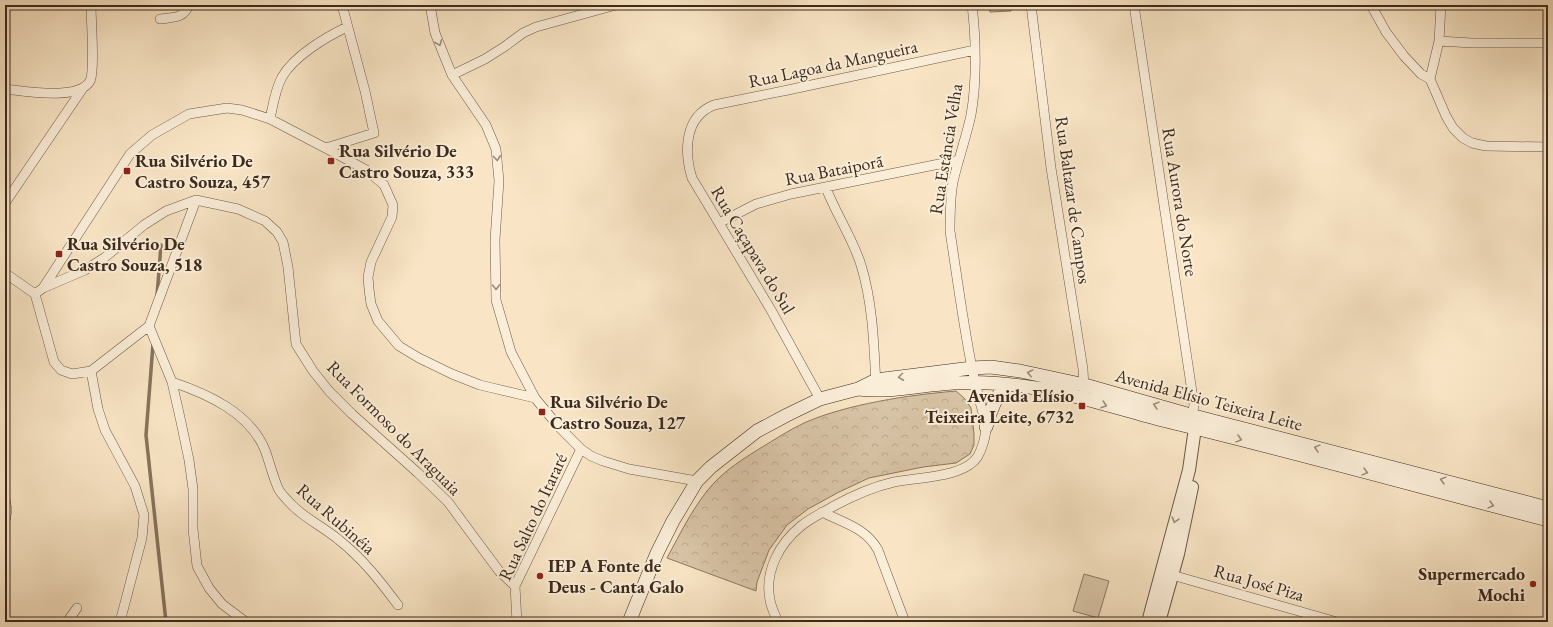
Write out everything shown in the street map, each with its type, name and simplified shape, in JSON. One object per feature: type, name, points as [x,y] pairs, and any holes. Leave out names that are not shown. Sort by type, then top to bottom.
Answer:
[{"type":"main road","name":"Avenida Elísio Teixeira Leite","points":[[629,622],[657,554],[673,521],[697,481],[711,466],[757,431],[803,406],[820,399],[876,385],[972,368],[991,367],[1020,371],[1085,385],[1197,419],[1548,520]]},
{"type":"main road","name":"Avenida Elísio Teixeira Leite","points":[[876,385],[975,382],[1007,384],[1041,389],[1082,398],[1124,411],[1197,419],[1548,508]]},
{"type":"main road","points":[[986,427],[993,406],[1007,384]]},
{"type":"street","points":[[5,203],[83,88],[90,81],[92,69],[91,5]]},
{"type":"street","points":[[160,19],[181,16],[189,5]]},
{"type":"street","points":[[326,148],[374,133],[365,91],[342,5]]},
{"type":"street","points":[[430,5],[435,34],[452,75],[486,125],[496,149],[499,181],[495,240],[496,300],[511,352],[535,398],[558,426],[581,449],[591,456],[614,465],[653,474],[697,481]]},
{"type":"street","points":[[452,75],[485,59],[504,48],[523,33],[536,27],[555,20],[616,5]]},
{"type":"street","name":"Rua Estância Velha","points":[[972,5],[975,50],[973,99],[950,198],[950,231],[972,368],[986,427]]},
{"type":"street","name":"Rua Baltazar de Campos","points":[[1031,5],[1052,168],[1085,385],[1082,398]]},
{"type":"street","name":"Rua Aurora do Norte","points":[[1134,5],[1197,419]]},
{"type":"street","points":[[1371,5],[1386,32],[1404,56],[1421,74],[1430,79]]},
{"type":"street","points":[[1441,5],[1439,41],[1430,79],[1446,116],[1453,128],[1463,138],[1472,143],[1486,146],[1548,147]]},
{"type":"street","points":[[270,119],[277,89],[287,70],[305,53],[347,27]]},
{"type":"street","points":[[1439,41],[1472,43],[1548,43]]},
{"type":"street","name":"Rua Lagoa da Mangueira","points":[[700,114],[706,108],[714,105],[975,50]]},
{"type":"street","points":[[5,89],[62,93],[83,88]]},
{"type":"street","points":[[196,200],[149,326],[91,371],[72,374],[61,370],[54,362],[39,291],[130,154],[152,135],[189,114],[227,108],[270,119],[368,171],[384,186],[393,205],[392,217],[371,262],[368,277],[371,304],[378,321],[399,346],[452,374],[480,385],[535,398]]},
{"type":"street","name":"Rua Caçapava do Sul","points":[[700,114],[692,123],[689,133],[687,161],[692,178],[771,310],[820,399]]},
{"type":"street","name":"Rua Bataiporã","points":[[719,223],[756,204],[791,194],[959,160]]},
{"type":"street","points":[[826,188],[861,265],[869,300],[872,323],[876,385]]},
{"type":"street","points":[[39,291],[85,270],[104,258],[122,242],[166,211],[196,200]]},
{"type":"street","name":"Rua Formoso do Araguaia","points":[[196,200],[238,209],[266,221],[277,232],[283,242],[288,267],[296,344],[313,371],[329,391],[352,414],[448,502],[467,530],[499,571],[515,586]]},
{"type":"street","points":[[5,273],[39,291]]},
{"type":"street","points":[[149,326],[172,382],[189,460],[192,489],[193,529],[197,566],[209,588],[222,604],[246,622]]},
{"type":"street","points":[[91,371],[98,408],[105,430],[135,486],[144,515],[142,538],[120,622]]},
{"type":"street","name":"Rua Rubinéia","points":[[172,382],[211,397],[250,425],[264,448],[279,490],[294,507],[338,539],[362,560],[398,605]]},
{"type":"street","points":[[1158,622],[1172,575],[1188,510],[1197,419]]},
{"type":"street","points":[[1148,622],[1189,470],[1197,419]]},
{"type":"street","points":[[778,622],[770,600],[768,586],[775,557],[792,535],[822,512],[853,496],[875,487],[894,482],[951,473],[964,469],[978,456],[983,443],[986,427]]},
{"type":"street","name":"Rua Salto do Itararé","points":[[517,622],[515,586],[581,449]]},
{"type":"street","points":[[5,499],[5,521]]},
{"type":"street","points":[[822,512],[856,528],[873,540],[905,622]]},
{"type":"street","name":"Rua José Piza","points":[[1172,575],[1337,622]]},
{"type":"street","points":[[67,622],[77,608]]},
{"type":"green space","points":[[989,5],[1010,5],[1011,11],[990,12]]},
{"type":"green space","points":[[956,391],[964,398],[971,408],[974,445],[970,454],[956,463],[923,467],[869,478],[808,509],[787,525],[769,550],[757,582],[756,591],[667,558],[694,509],[714,483],[741,460],[787,432],[821,416],[878,401]]},
{"type":"green space","points":[[1084,574],[1109,581],[1098,618],[1073,611]]},
{"type":"waterway","points":[[157,296],[161,245]]},
{"type":"waterway","points":[[153,344],[146,435],[166,622]]},
{"type":"place","name":"Rua Silvério De Castro Souza, 333","points":[[331,161]]},
{"type":"place","name":"Rua Silvério De Castro Souza, 457","points":[[127,171]]},
{"type":"place","name":"Rua Silvério De Castro Souza, 518","points":[[59,254]]},
{"type":"place","name":"Avenida Elísio Teixeira Leite, 6732","points":[[1082,406]]},
{"type":"place","name":"Rua Silvério De Castro Souza, 127","points":[[542,412]]},
{"type":"place","name":"IEP A Fonte de Deus - Canta Galo","points":[[540,576]]},
{"type":"place","name":"Supermercado Mochi","points":[[1533,584]]}]
